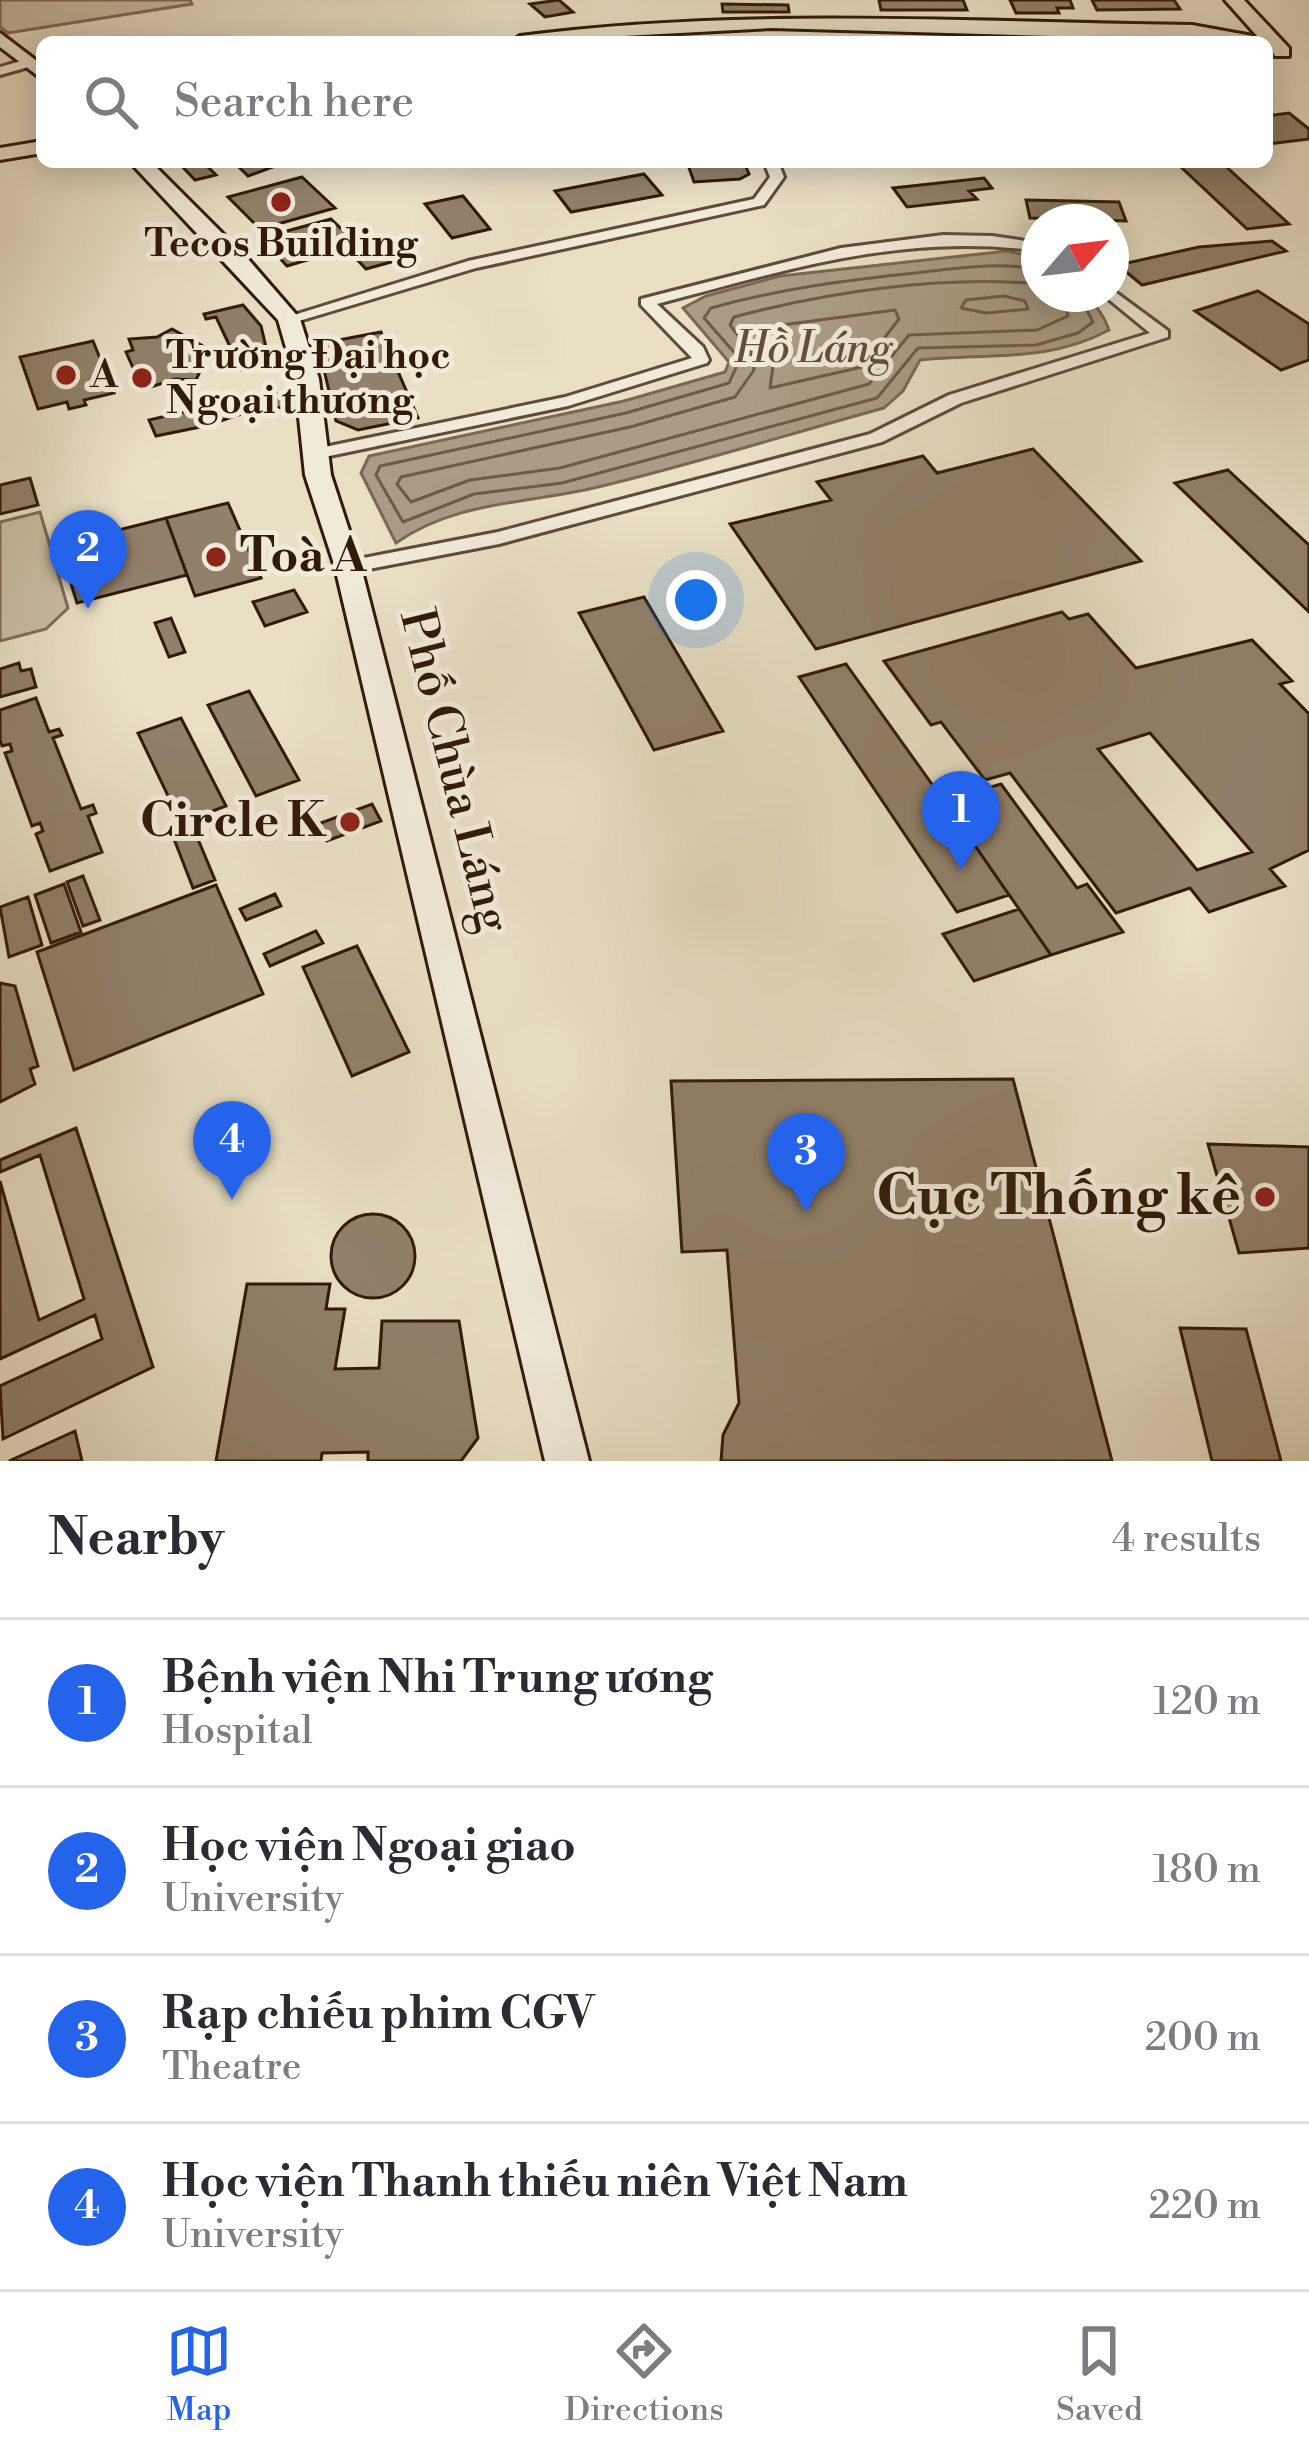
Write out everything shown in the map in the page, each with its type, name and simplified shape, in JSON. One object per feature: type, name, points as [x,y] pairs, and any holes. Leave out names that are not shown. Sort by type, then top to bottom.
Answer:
[{"type":"main road","points":[[1192,31],[1228,23],[1239,6],[1266,36]]},
{"type":"main road","points":[[566,36],[620,29],[719,33],[1192,31],[1220,36]]},
{"type":"main road","points":[[0,154],[36,148]]},
{"type":"street","points":[[0,38],[35,68]]},
{"type":"street","points":[[0,71],[35,68]]},
{"type":"street","name":"Phố Chùa Láng","points":[[146,168],[241,263],[289,319],[307,380],[315,454],[348,567],[572,1451]]},
{"type":"street","points":[[289,319],[472,264],[759,202],[777,177],[773,168]]},
{"type":"street","points":[[315,454],[568,401],[701,360],[697,350],[646,302],[886,246],[1005,239],[1021,243]]},
{"type":"street","points":[[348,567],[500,538],[877,438],[955,399],[1162,334],[1129,308]]},
{"type":"shaded area","points":[[0,0],[190,0],[192,4],[8,33],[0,27]]},
{"type":"shaded area","points":[[40,512],[68,608],[46,629],[0,641],[0,522]]},
{"type":"water","name":"Hồ Láng","points":[[1007,251],[1021,254],[1021,312],[1099,312],[1109,330],[1040,352],[920,360],[903,391],[884,408],[598,487],[469,511],[444,518],[396,543],[361,473],[369,456],[624,401],[725,372],[729,362],[683,308],[706,296],[780,276]]},
{"type":"building","points":[[559,0],[573,12],[545,17],[530,4]]},
{"type":"building","points":[[879,0],[963,0],[967,10],[881,10]]},
{"type":"building","points":[[1010,0],[1070,0],[1073,8],[1057,8],[1059,13],[1016,13]]},
{"type":"building","points":[[1092,0],[1174,0],[1180,9],[1097,10]]},
{"type":"building","points":[[722,4],[788,5],[789,12],[723,12]]},
{"type":"building","points":[[1289,113],[1309,129],[1309,139],[1273,143],[1273,115]]},
{"type":"building","points":[[184,168],[209,168],[216,175],[195,180]]},
{"type":"building","points":[[240,168],[270,168],[248,176]]},
{"type":"building","points":[[689,168],[746,168],[749,174],[740,179],[694,182]]},
{"type":"building","points":[[1182,168],[1228,168],[1289,224],[1247,229]]},
{"type":"building","points":[[644,174],[662,195],[571,212],[555,191]]},
{"type":"building","name":"Tecos Building","points":[[302,177],[335,208],[260,229],[228,197]]},
{"type":"building","points":[[984,178],[992,188],[969,191],[977,199],[907,207],[893,188]]},
{"type":"building","points":[[463,196],[490,229],[452,238],[425,204]]},
{"type":"building","points":[[1026,200],[1120,204],[1027,204]]},
{"type":"building","points":[[331,219],[358,245],[287,266],[261,238]]},
{"type":"building","points":[[1272,241],[1286,251],[1142,285],[1129,274],[1129,263],[1199,247]]},
{"type":"building","points":[[385,242],[402,259],[366,269],[350,252]]},
{"type":"building","points":[[1258,291],[1309,324],[1309,360],[1281,370],[1195,311]]},
{"type":"building","points":[[243,305],[261,326],[270,364],[266,368],[241,370],[216,317],[206,319],[204,314]]},
{"type":"building","points":[[172,329],[210,350],[196,380],[175,379],[148,388],[144,378],[138,379],[126,352],[133,350],[129,339],[157,337]]},
{"type":"building","points":[[381,332],[418,418],[358,430],[336,421],[318,344]]},
{"type":"building","name":"A","points":[[93,341],[114,393],[69,409],[67,402],[38,409],[20,357]]},
{"type":"building","points":[[282,393],[288,407],[251,410],[247,401]]},
{"type":"building","points":[[244,398],[251,411],[205,426],[156,436],[149,420]]},
{"type":"building","points":[[1033,449],[1141,561],[816,649],[730,524],[831,500],[817,482],[923,456],[937,473]]},
{"type":"building","points":[[1228,470],[1309,545],[1309,612],[1175,483]]},
{"type":"building","points":[[30,478],[38,505],[0,514],[0,485]]},
{"type":"building","name":"Toà A","points":[[228,503],[261,578],[195,596],[166,518]]},
{"type":"building","points":[[166,518],[187,575],[77,603],[59,545]]},
{"type":"building","points":[[294,590],[307,612],[265,626],[253,602]]},
{"type":"building","points":[[644,597],[723,731],[654,750],[579,613]]},
{"type":"building","points":[[1062,612],[1069,619],[1088,614],[1136,668],[1252,640],[1292,681],[1280,684],[1309,714],[1309,850],[1270,869],[1285,886],[1209,912],[1190,888],[1116,913],[1010,773],[985,780],[941,722],[931,725],[884,661]],"holes":[[[1150,733],[1252,852],[1197,870],[1098,749]]]},
{"type":"building","points":[[171,618],[185,652],[169,657],[155,623]]},
{"type":"building","points":[[19,663],[21,671],[31,669],[36,687],[0,697],[0,669]]},
{"type":"building","points":[[846,664],[1009,895],[957,912],[799,677]]},
{"type":"building","points":[[249,691],[299,780],[256,796],[208,705]]},
{"type":"building","points":[[36,698],[49,732],[59,729],[62,735],[53,738],[81,809],[93,805],[96,813],[88,816],[102,852],[50,871],[36,834],[43,831],[40,823],[32,826],[5,753],[12,751],[10,744],[2,746],[0,740],[0,710]]},
{"type":"building","points":[[181,718],[226,806],[181,823],[138,733]]},
{"type":"building","points":[[1001,784],[1077,888],[1087,884],[1123,932],[1051,955],[944,801]]},
{"type":"building","name":"Circle K","points":[[372,804],[381,821],[327,841],[318,824]]},
{"type":"building","points":[[195,832],[215,880],[193,888],[174,839]]},
{"type":"building","points":[[83,876],[100,920],[83,926],[67,882]]},
{"type":"building","points":[[64,884],[81,932],[51,943],[35,895]]},
{"type":"building","points":[[216,885],[263,994],[74,1070],[37,952]]},
{"type":"building","points":[[275,894],[281,906],[246,920],[240,909]]},
{"type":"building","points":[[28,897],[42,945],[9,957],[0,907]]},
{"type":"building","points":[[1019,909],[1051,955],[974,981],[943,934]]},
{"type":"building","points":[[316,931],[323,943],[270,966],[264,954]]},
{"type":"building","points":[[357,946],[409,1052],[352,1076],[303,967]]},
{"type":"building","points":[[0,983],[15,986],[38,1066],[30,1069],[35,1084],[0,1102]]},
{"type":"building","points":[[1013,1079],[1112,1461],[721,1461],[723,1435],[739,1403],[727,1250],[682,1252],[671,1081]]},
{"type":"building","points":[[76,1128],[153,1367],[3,1439],[0,1386],[102,1339],[95,1315],[0,1359],[0,1181],[39,1320],[84,1299],[40,1155],[0,1172],[0,1160]]},
{"type":"building","name":"Cục Thống kê","points":[[1208,1144],[1309,1147],[1309,1248],[1239,1253]]},
{"type":"building","points":[[373,1214],[403,1226],[415,1256],[403,1286],[373,1298],[343,1286],[331,1256],[343,1226]]},
{"type":"building","points":[[247,1284],[330,1284],[326,1309],[345,1309],[335,1369],[379,1368],[382,1321],[459,1321],[478,1438],[461,1461],[368,1461],[368,1452],[322,1453],[321,1461],[216,1461]]},
{"type":"building","name":"Cục Thống kê","points":[[1180,1328],[1246,1329],[1281,1461],[1212,1461]]},
{"type":"building","points":[[75,1431],[82,1461],[9,1461]]},
{"type":"place","name":"Tecos Building","points":[[281,202]]},
{"type":"place","name":"A","points":[[66,375]]},
{"type":"place","name":"Trường Đại học Ngoại thương","points":[[142,378]]},
{"type":"place","name":"Toà A","points":[[216,557]]},
{"type":"place","name":"Học viện Ngoại giao","points":[[88,609]]},
{"type":"place","name":"Circle K","points":[[350,822]]},
{"type":"place","name":"Bệnh viện Nhi Trung ương","points":[[961,870]]},
{"type":"place","name":"Cục Thống kê","points":[[1265,1197]]},
{"type":"place","name":"Học viện Thanh thiếu niên Việt Nam","points":[[232,1200]]},
{"type":"place","name":"Rạp chiếu phim CGV","points":[[806,1212]]}]
